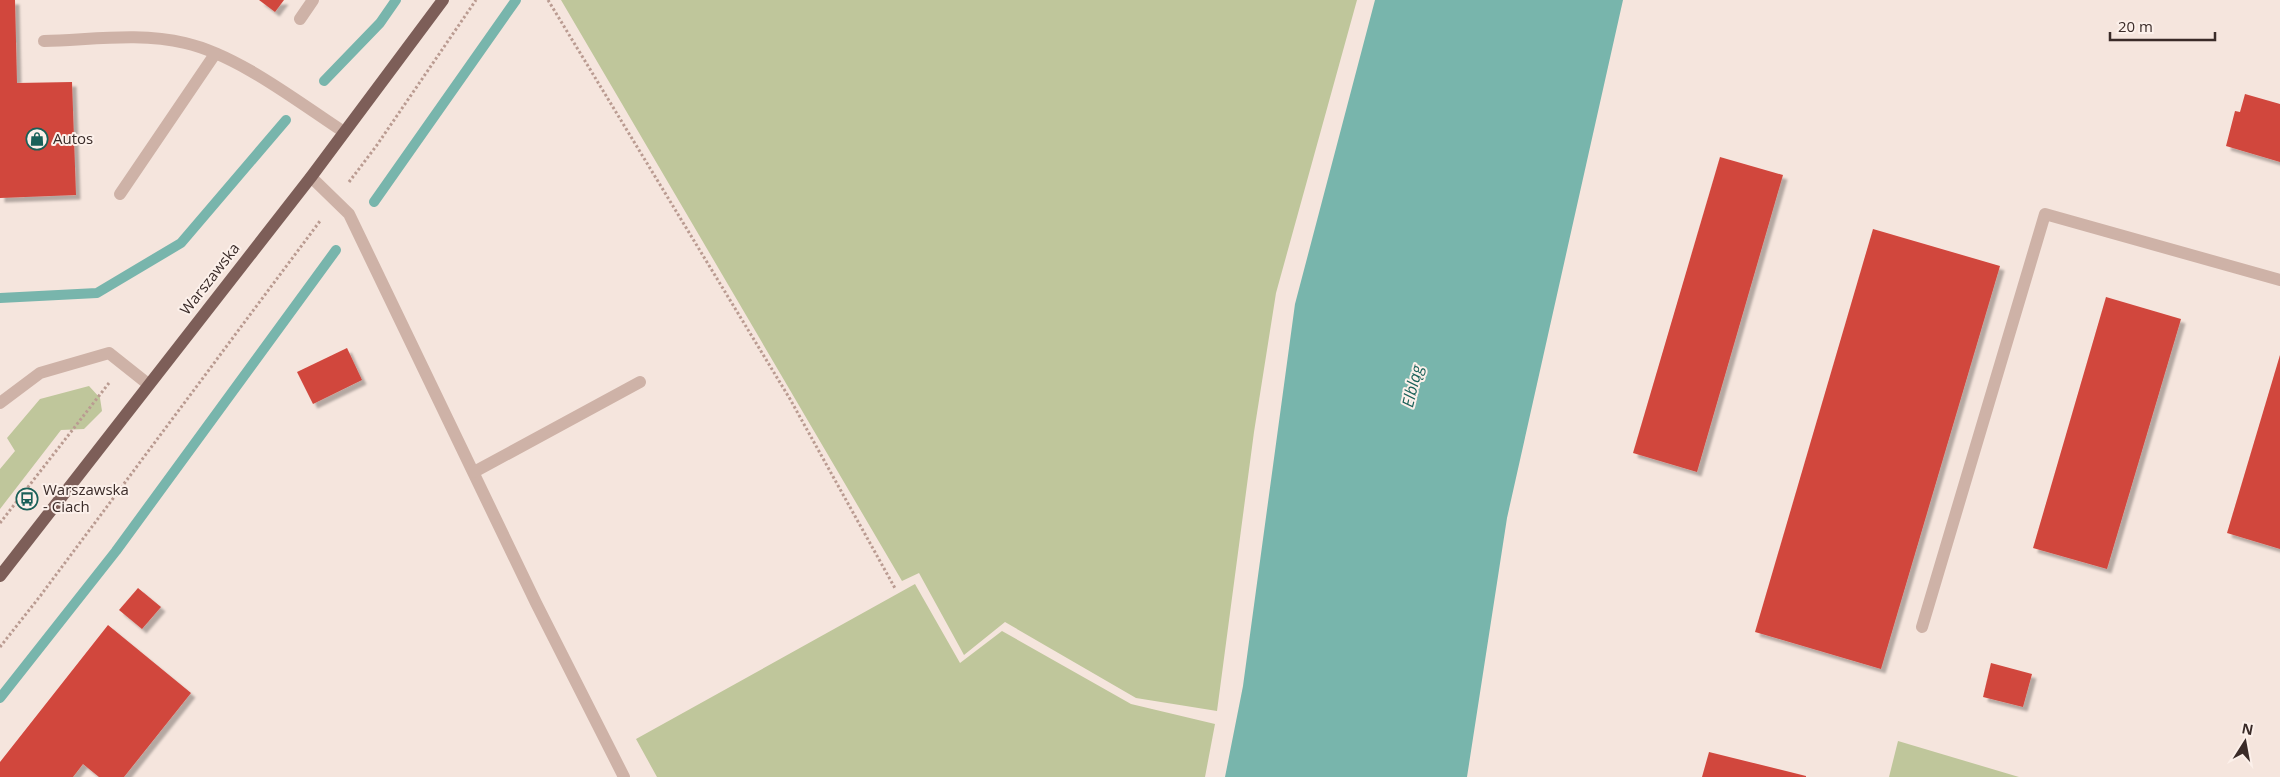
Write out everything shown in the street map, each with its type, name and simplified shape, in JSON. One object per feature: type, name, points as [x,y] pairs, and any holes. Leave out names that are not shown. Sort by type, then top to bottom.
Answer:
[{"type":"main road","name":"Warszawska","points":[[0,576],[311,177],[443,0]]},
{"type":"lane","points":[[300,19],[313,0]]},
{"type":"lane","points":[[44,41],[145,38],[185,43],[215,54],[272,85],[344,132]]},
{"type":"lane","points":[[120,194],[215,54]]},
{"type":"lane","points":[[311,177],[349,214],[624,777]]},
{"type":"lane","points":[[1922,626],[2045,214],[2280,280]]},
{"type":"lane","points":[[0,403],[40,373],[109,353],[148,384]]},
{"type":"lane","points":[[474,472],[640,382]]},
{"type":"path","points":[[0,647],[377,145],[476,0]]},
{"type":"path","points":[[548,0],[790,399],[896,590]]},
{"type":"path","points":[[0,523],[123,364]]},
{"type":"green space","points":[[561,0],[1357,0],[1276,293],[1254,432],[1217,711],[1136,698],[1005,622],[964,655],[919,573],[902,581]]},
{"type":"green space","points":[[89,386],[100,398],[102,411],[84,429],[61,430],[0,509],[0,469],[15,451],[7,438],[40,399]]},
{"type":"green space","points":[[915,584],[960,663],[1002,631],[1131,704],[1215,724],[1205,777],[657,777],[636,739]]},
{"type":"green space","points":[[1898,741],[2019,777],[1889,777]]},
{"type":"water","name":"Elbląg","points":[[1375,0],[1623,0],[1507,518],[1467,777],[1225,777],[1243,686],[1295,304]]},
{"type":"building","name":"Autos","points":[[0,0],[15,0],[17,83],[72,82],[76,195],[0,198]]},
{"type":"building","points":[[259,0],[284,0],[275,12]]},
{"type":"building","points":[[2245,94],[2280,104],[2280,162],[2226,146],[2235,111],[2240,112]]},
{"type":"building","points":[[1720,157],[1783,175],[1697,472],[1633,453]]},
{"type":"building","points":[[1873,229],[2000,266],[1881,669],[1755,632]]},
{"type":"building","points":[[2106,297],[2181,319],[2107,569],[2033,548]]},
{"type":"building","points":[[347,348],[362,380],[313,404],[297,372]]},
{"type":"building","points":[[2280,355],[2280,549],[2227,533]]},
{"type":"building","points":[[138,588],[161,607],[142,629],[119,610]]},
{"type":"building","points":[[108,625],[191,693],[124,777],[99,777],[83,764],[73,777],[0,777],[0,762]]},
{"type":"building","points":[[1991,663],[2032,674],[2023,707],[1983,697]]},
{"type":"building","points":[[1709,752],[1806,776],[1806,777],[1702,777]]},
{"type":"waterway","points":[[324,81],[380,23],[396,0]]},
{"type":"waterway","points":[[374,202],[516,0]]},
{"type":"waterway","points":[[0,298],[97,293],[181,243],[286,120]]},
{"type":"waterway","points":[[0,698],[116,551],[336,250]]},
{"type":"place","name":"Autos","points":[[37,139]]},
{"type":"place","name":"Warszawska - Ciach","points":[[27,499]]}]
